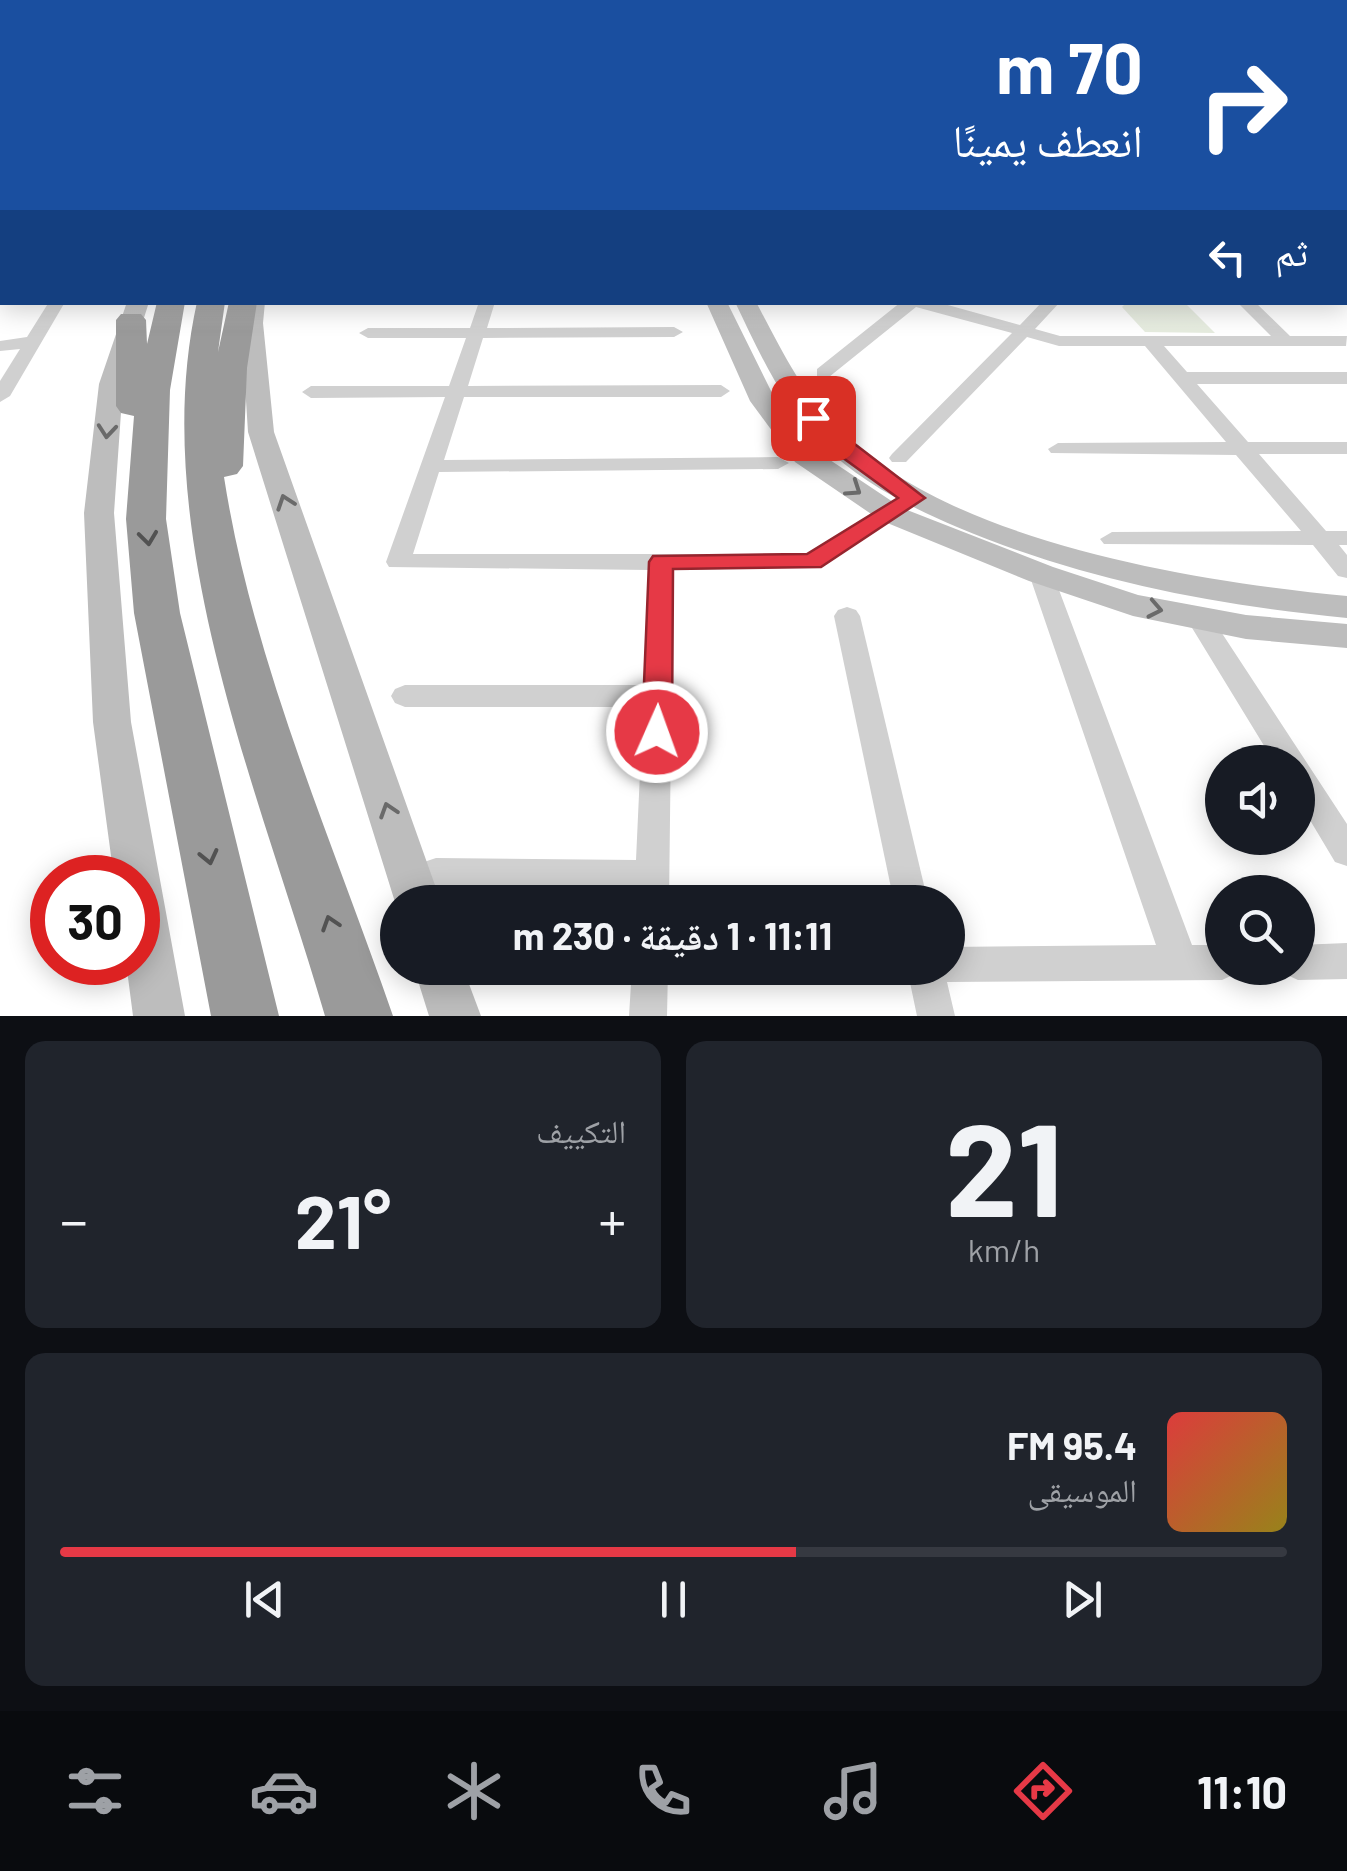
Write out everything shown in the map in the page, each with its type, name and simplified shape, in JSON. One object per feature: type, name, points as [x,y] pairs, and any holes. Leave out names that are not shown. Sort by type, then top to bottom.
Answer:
[{"type":"highway","points":[[211,305],[200,377],[199,436],[224,574],[242,652],[359,1016]]},
{"type":"highway","points":[[224,574],[225,445],[242,305]]},
{"type":"highway","points":[[147,308],[153,390],[146,520],[157,613],[245,1016]]},
{"type":"highway","points":[[225,928],[234,1016]]},
{"type":"main road","points":[[254,305],[261,432],[412,885]]},
{"type":"main road","points":[[717,305],[763,401],[805,456],[1040,574],[1133,605],[1246,627],[1347,636]]},
{"type":"main road","points":[[748,305],[795,397],[832,439],[902,506],[1133,578],[1229,596],[1347,607]]},
{"type":"main road","points":[[133,855],[112,722],[100,513],[111,384],[147,308]]},
{"type":"main road","points":[[154,985],[159,1016]]},
{"type":"main road","points":[[445,985],[455,1016]]},
{"type":"street","points":[[0,396],[55,305]]},
{"type":"street","points":[[486,305],[398,562],[812,562],[902,506]]},
{"type":"street","points":[[823,373],[910,305]]},
{"type":"street","points":[[925,305],[1059,341],[1346,341]]},
{"type":"street","points":[[899,458],[1049,305]]},
{"type":"street","points":[[1248,305],[1286,341]]},
{"type":"street","points":[[368,333],[674,332]]},
{"type":"street","points":[[1150,341],[1347,570]]},
{"type":"street","points":[[0,346],[32,342]]},
{"type":"street","points":[[1182,378],[1347,378]]},
{"type":"street","points":[[311,392],[721,391]]},
{"type":"street","points":[[1058,449],[1347,448]]},
{"type":"street","points":[[431,466],[778,463]]},
{"type":"street","points":[[1112,539],[1347,538]]},
{"type":"street","points":[[652,885],[661,562]]},
{"type":"street","points":[[1040,574],[1180,963]]},
{"type":"street","points":[[847,616],[907,885]]},
{"type":"street","points":[[1199,618],[1279,745]]},
{"type":"street","points":[[405,696],[658,696]]},
{"type":"street","points":[[1315,801],[1347,852]]},
{"type":"street","points":[[436,873],[598,885]]},
{"type":"street","points":[[965,965],[1205,962]]},
{"type":"street","points":[[1315,962],[1347,962]]},
{"type":"street","points":[[648,1016],[649,985]]},
{"type":"street","points":[[929,985],[936,1016]]},
{"type":"shaded area","points":[[1187,305],[1215,333],[1145,332],[1122,307]]},
{"type":"route","points":[[657,732],[661,562],[812,562],[914,498],[832,439],[813,418]]}]
